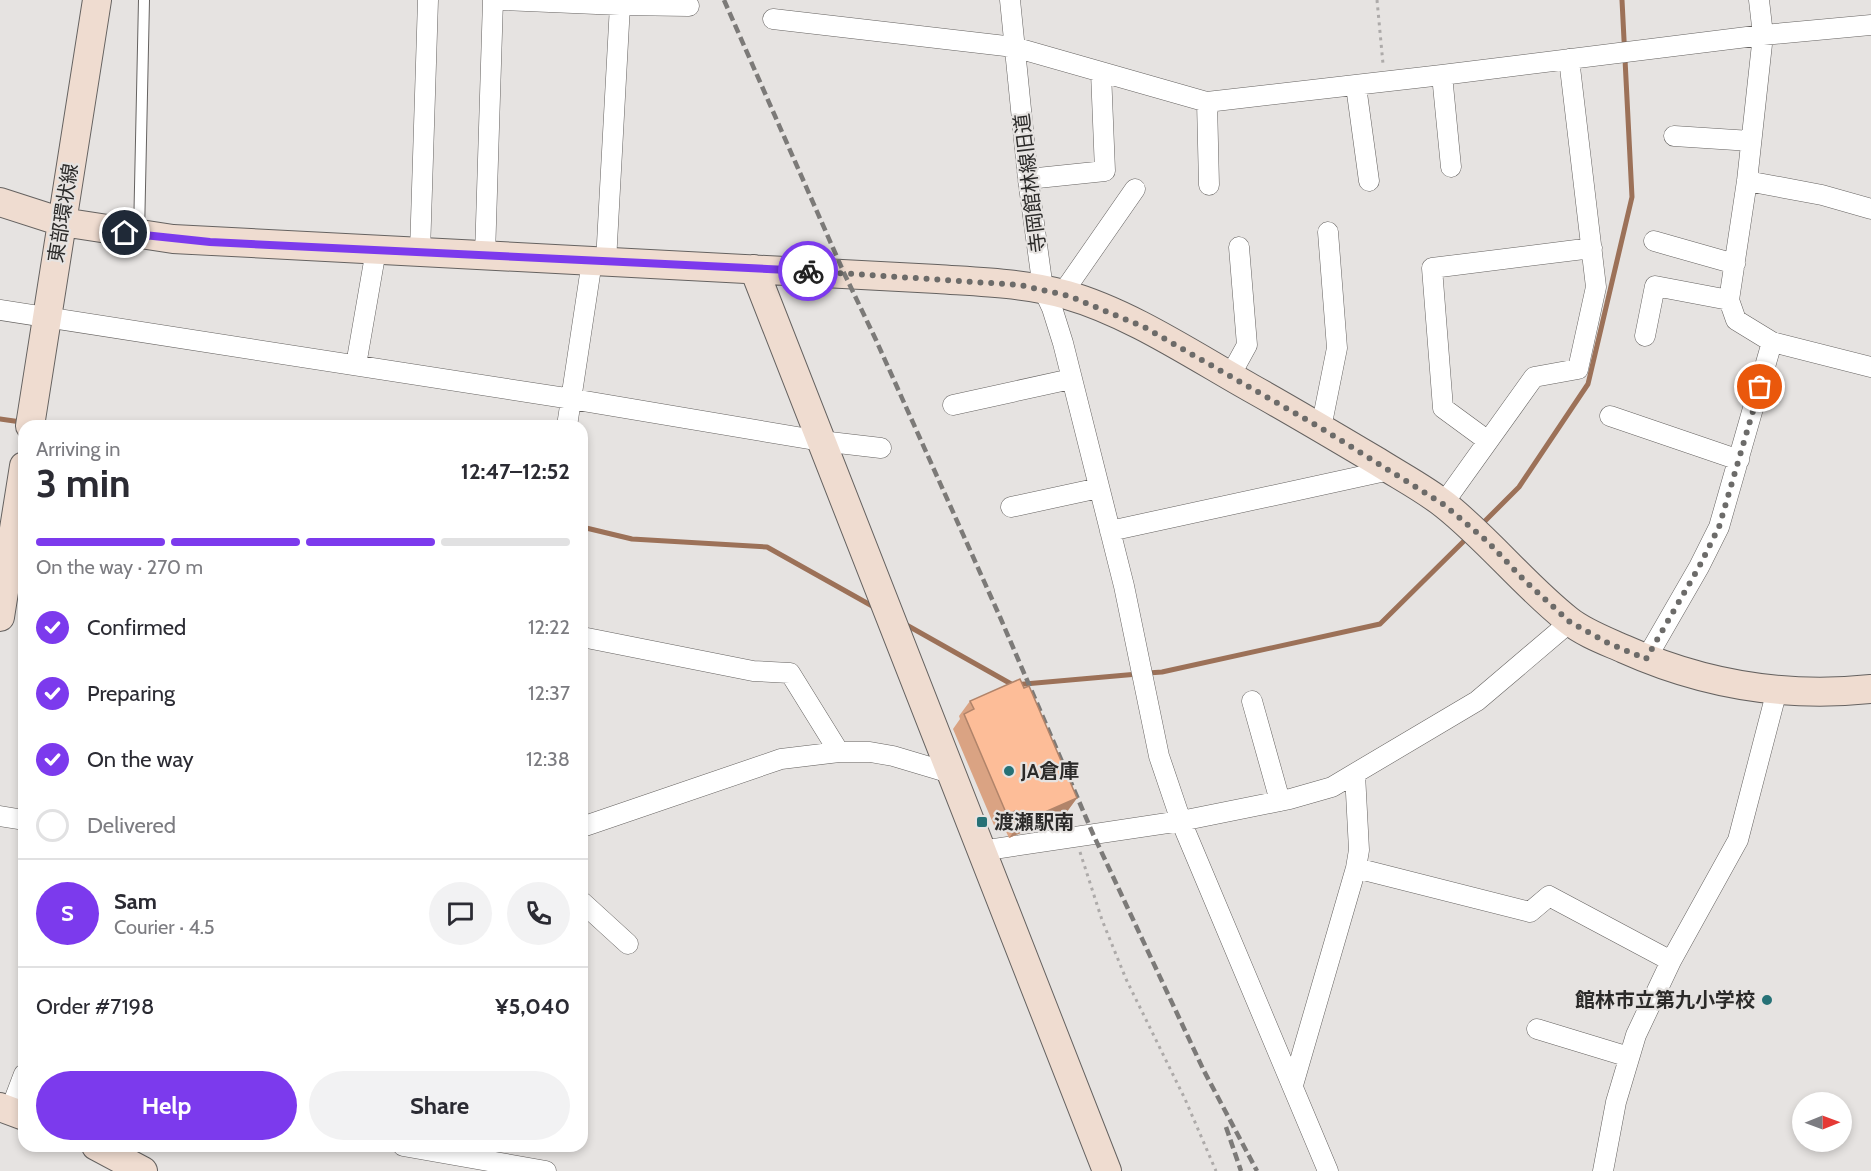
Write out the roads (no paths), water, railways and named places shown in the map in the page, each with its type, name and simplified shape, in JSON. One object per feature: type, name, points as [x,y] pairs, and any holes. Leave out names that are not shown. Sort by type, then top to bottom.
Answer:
[{"type":"street","name":"東部環状線","points":[[31,420],[97,0]]},
{"type":"street","points":[[420,252],[428,0]]},
{"type":"street","points":[[485,256],[493,0]]},
{"type":"street","points":[[500,0],[689,6]]},
{"type":"street","name":"寺岡館林線旧道","points":[[1010,0],[1028,179],[1055,316],[1124,586],[1159,756],[1181,821],[1328,1171]]},
{"type":"street","points":[[1759,0],[1763,35],[1747,181],[1729,300],[1736,320],[1772,342],[1871,367]]},
{"type":"street","points":[[568,420],[599,262],[620,5]]},
{"type":"street","points":[[772,19],[1014,47],[1208,102],[1356,86],[1763,35],[1871,25]]},
{"type":"street","points":[[1443,504],[1534,377],[1578,369],[1596,287],[1569,59]]},
{"type":"street","points":[[1028,179],[1105,171],[1101,72]]},
{"type":"street","points":[[1442,75],[1451,167]]},
{"type":"street","points":[[1356,86],[1369,181]]},
{"type":"street","points":[[1208,102],[1209,185]]},
{"type":"street","points":[[1674,136],[1751,141]]},
{"type":"street","points":[[1747,181],[1822,195],[1871,210]]},
{"type":"street","points":[[1052,292],[1135,189]]},
{"type":"street","points":[[0,202],[62,222],[139,235],[210,242],[937,279],[1020,285],[1052,292],[1094,305],[1144,327],[1390,470],[1443,504],[1487,541],[1526,582],[1570,622],[1606,642],[1646,659],[1694,675],[1735,685],[1823,692],[1871,689]]},
{"type":"street","points":[[1321,428],[1337,348],[1328,232]]},
{"type":"street","points":[[1654,241],[1735,264]]},
{"type":"street","points":[[1230,376],[1247,345],[1239,247]]},
{"type":"street","points":[[1488,441],[1443,408],[1432,267],[1592,248]]},
{"type":"street","points":[[356,365],[376,250]]},
{"type":"street","points":[[754,269],[1107,1171]]},
{"type":"street","points":[[1645,336],[1656,286],[1729,300]]},
{"type":"street","points":[[0,310],[572,399],[821,441],[881,448]]},
{"type":"street","points":[[1646,659],[1699,567],[1719,527],[1772,342]]},
{"type":"street","points":[[953,405],[1071,379]]},
{"type":"street","points":[[1610,416],[1739,460]]},
{"type":"street","points":[[1110,531],[1390,470]]},
{"type":"street","points":[[1011,507],[1099,488]]},
{"type":"street","points":[[0,617],[18,507]]},
{"type":"street","points":[[981,851],[1181,821],[1280,801],[1332,787],[1477,701],[1570,622]]},
{"type":"street","points":[[588,638],[753,670],[790,673],[838,752]]},
{"type":"street","points":[[1603,1171],[1616,1102],[1636,1035],[1671,961],[1738,840],[1777,690]]},
{"type":"street","points":[[1252,701],[1280,801]]},
{"type":"street","points":[[588,824],[781,759],[838,752],[870,752],[893,756],[950,773]]},
{"type":"street","points":[[1293,1085],[1356,868],[1359,850],[1355,774]]},
{"type":"street","points":[[0,816],[18,819]]},
{"type":"street","points":[[1356,868],[1530,912],[1549,897],[1671,961]]},
{"type":"street","points":[[588,907],[628,944]]},
{"type":"street","points":[[1537,1029],[1629,1057]]},
{"type":"street","points":[[11,1112],[18,1092]]},
{"type":"street","points":[[107,1152],[143,1171]]},
{"type":"street","points":[[428,1152],[452,1158],[546,1171]]},
{"type":"lane","points":[[139,235],[144,0]]},
{"type":"waterway","points":[[1480,526],[1519,487],[1588,384],[1632,197],[1622,0]]},
{"type":"waterway","points":[[0,419],[18,422]]},
{"type":"waterway","points":[[588,528],[632,539],[767,547],[874,607]]},
{"type":"waterway","points":[[1148,673],[1162,672],[1380,624],[1469,536]]},
{"type":"waterway","points":[[903,623],[1013,685],[1138,674]]},
{"type":"railway","points":[[724,0],[844,273],[1000,617],[1093,834],[1204,1071],[1257,1171]]},
{"type":"railway","points":[[1226,1127],[1241,1171]]},
{"type":"place","name":"JA倉庫","points":[[1009,771]]},
{"type":"place","name":"渡瀬駅南","points":[[982,822]]},
{"type":"place","name":"館林市立第九小学校","points":[[1767,1000]]}]
